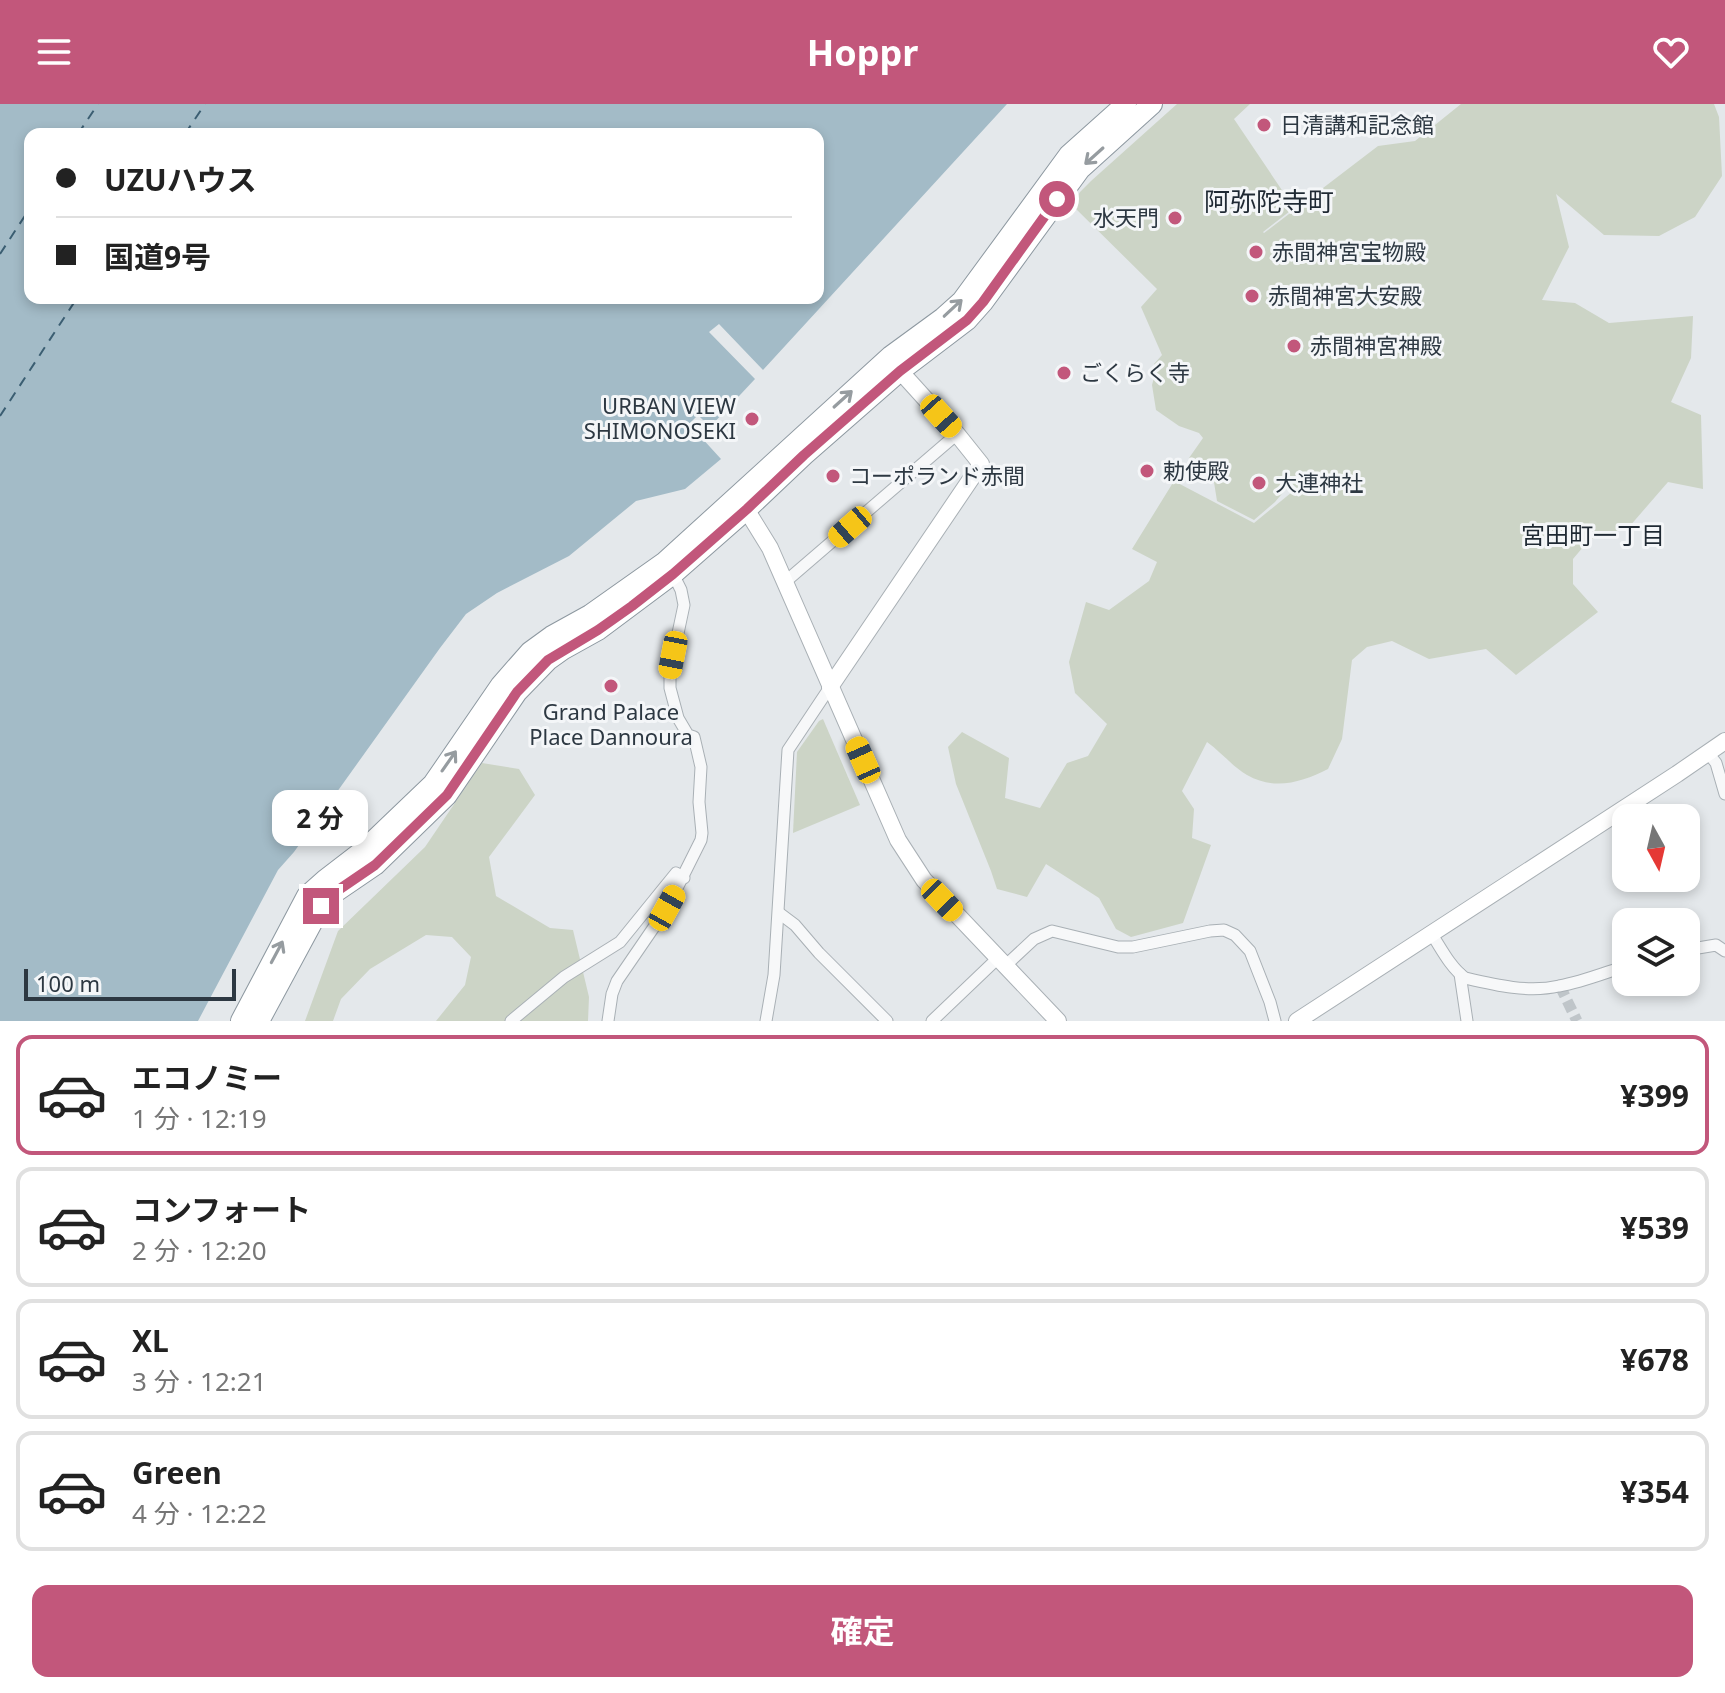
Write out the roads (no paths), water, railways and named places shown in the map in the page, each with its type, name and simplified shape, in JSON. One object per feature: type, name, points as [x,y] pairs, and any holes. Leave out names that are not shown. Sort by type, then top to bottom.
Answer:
[{"type":"highway","points":[[241,1021],[307,896],[364,850],[433,784],[501,685],[530,652],[590,615],[665,562],[804,455],[962,301],[1069,155],[1126,104]]},
{"type":"highway","points":[[896,364],[967,320],[1080,169],[1152,104]]},
{"type":"highway","points":[[259,1021],[321,906],[331,895],[375,865],[447,795],[529,678],[562,650],[598,630],[673,574],[743,503]]},
{"type":"street","points":[[766,1021],[774,975],[788,750],[981,464],[896,364]]},
{"type":"street","points":[[785,582],[957,434]]},
{"type":"street","points":[[743,503],[770,548],[898,840],[924,880],[1058,1021]]},
{"type":"street","points":[[608,1021],[612,994],[622,973],[667,908],[684,878],[702,833],[700,761],[694,737],[688,735],[678,718],[670,688],[670,671],[684,605],[673,574]]},
{"type":"street","points":[[1297,1021],[1725,741]]},
{"type":"street","points":[[1708,753],[1716,763],[1725,794]]},
{"type":"street","points":[[511,1021],[564,977],[620,942],[676,873],[684,878]]},
{"type":"street","points":[[779,913],[795,925],[887,1021]]},
{"type":"street","points":[[932,1021],[1002,962],[1034,939],[1052,931],[1118,947],[1133,947],[1224,930],[1235,935],[1250,951],[1275,1021]]},
{"type":"street","points":[[1431,933],[1448,960],[1465,978],[1514,988],[1543,988],[1612,970]]},
{"type":"street","points":[[1700,948],[1716,945],[1725,951]]},
{"type":"street","points":[[1460,974],[1467,1021]]},
{"type":"water","points":[[0,104],[1007,104],[824,304],[824,128],[24,128],[24,304],[824,304],[763,370],[719,324],[709,332],[755,379],[710,427],[698,415],[689,424],[721,459],[685,489],[636,501],[569,556],[497,593],[466,614],[278,870],[198,1021],[0,1021]]},
{"type":"tunnel","points":[[1560,986],[1577,1021]]},
{"type":"place","name":"日清講和記念館","points":[[1264,125]]},
{"type":"place","name":"水天門","points":[[1175,218]]},
{"type":"place","name":"赤間神宮宝物殿","points":[[1256,252]]},
{"type":"place","name":"赤間神宮大安殿","points":[[1252,296]]},
{"type":"place","name":"赤間神宮神殿","points":[[1294,346]]},
{"type":"place","name":"ごくらく寺","points":[[1064,373]]},
{"type":"place","name":"URBAN VIEW SHIMONOSEKI","points":[[752,419]]},
{"type":"place","name":"勅使殿","points":[[1147,471]]},
{"type":"place","name":"コーポランド赤間","points":[[833,476]]},
{"type":"place","name":"大連神社","points":[[1259,483]]},
{"type":"place","name":"Grand Palace Place Dannoura","points":[[611,686]]},
{"type":"district","name":"阿弥陀寺町","points":[[1269,202]]},
{"type":"district","name":"宮田町一丁目","points":[[1593,536]]}]
